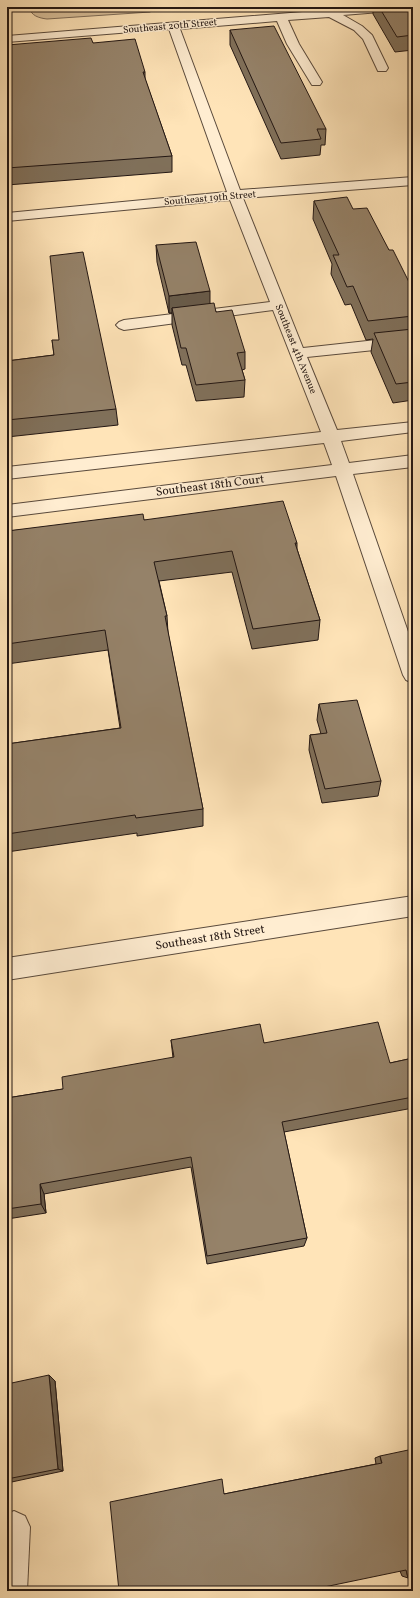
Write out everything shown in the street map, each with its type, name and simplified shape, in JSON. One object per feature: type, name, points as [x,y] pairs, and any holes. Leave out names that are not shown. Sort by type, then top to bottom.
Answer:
[{"type":"street","name":"Southeast 20th Street","points":[[8,36],[173,26],[281,16],[327,10],[405,7]]},
{"type":"street","points":[[327,10],[358,28],[368,37],[382,68]]},
{"type":"street","points":[[281,16],[293,44],[316,82]]},
{"type":"street","name":"Southeast 4th Avenue","points":[[173,26],[235,195],[331,437],[413,675]]},
{"type":"street","name":"Southeast 19th Street","points":[[7,217],[235,195],[413,181]]},
{"type":"street","points":[[124,325],[278,305]]},
{"type":"street","points":[[298,353],[413,341]]},
{"type":"street","points":[[7,473],[413,427]]},
{"type":"street","name":"Southeast 18th Court","points":[[7,511],[413,461]]},
{"type":"street","name":"Southeast 18th Street","points":[[7,969],[413,906]]},
{"type":"street","points":[[11,1591],[14,1527]]},
{"type":"shaded area","points":[[29,7],[158,7],[150,12],[47,19],[33,14]]},
{"type":"building","points":[[379,7],[413,7],[413,35],[397,37]]},
{"type":"building","points":[[274,26],[326,129],[317,129],[321,139],[281,143],[230,30]]},
{"type":"building","points":[[91,38],[93,43],[135,39],[145,72],[143,72],[172,156],[7,168],[7,45]]},
{"type":"building","points":[[347,197],[353,209],[367,208],[389,250],[393,250],[413,290],[413,316],[368,321],[353,286],[347,287],[333,255],[339,255],[314,201]]},
{"type":"building","points":[[196,242],[210,291],[169,296],[156,245]]},
{"type":"building","points":[[83,252],[116,409],[7,420],[7,361],[54,355],[52,340],[59,340],[50,256]]},
{"type":"building","points":[[214,303],[216,312],[232,310],[245,352],[237,353],[245,380],[196,385],[186,348],[181,348],[172,308]]},
{"type":"building","points":[[413,329],[413,382],[396,384],[374,333]]},
{"type":"building","points":[[283,501],[320,620],[253,629],[232,551],[154,562],[167,616],[165,616],[203,809],[136,818],[135,815],[7,834],[7,744],[121,728],[105,630],[7,644],[7,531],[143,514],[144,520]]},
{"type":"building","points":[[357,700],[381,781],[325,789],[310,735],[327,733],[319,704]]},
{"type":"building","points":[[378,1022],[390,1063],[413,1058],[413,1097],[282,1122],[307,1238],[207,1256],[191,1157],[40,1184],[41,1204],[7,1209],[7,1098],[63,1089],[62,1077],[174,1057],[171,1040],[260,1024],[264,1043]]},
{"type":"building","points":[[49,1375],[58,1469],[7,1479],[7,1384]]},
{"type":"building","points":[[413,1449],[413,1577],[408,1578],[406,1570],[305,1591],[119,1591],[110,1502],[222,1479],[224,1494],[382,1463],[380,1456]]}]
